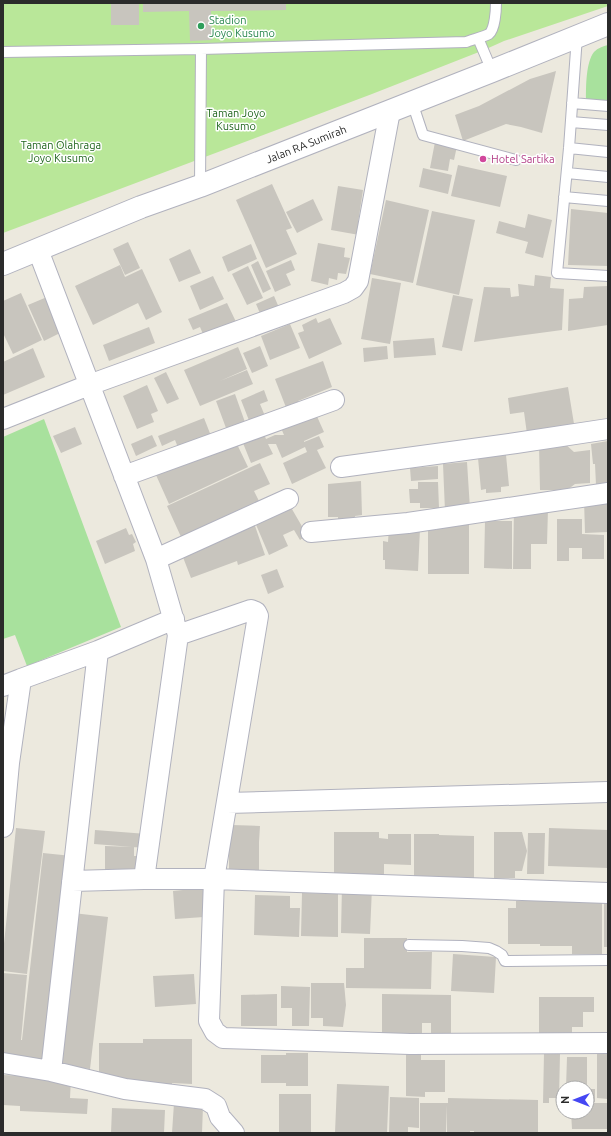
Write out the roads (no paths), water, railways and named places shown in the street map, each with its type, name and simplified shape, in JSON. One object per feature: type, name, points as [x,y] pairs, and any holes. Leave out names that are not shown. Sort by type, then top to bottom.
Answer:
[{"type":"main road","name":"Jalan RA Sumirah","points":[[3,264],[608,24]]},
{"type":"street","points":[[3,419],[89,385],[344,293],[353,288],[358,281],[390,111]]},
{"type":"street","points":[[38,250],[156,559],[176,627],[144,879]]},
{"type":"street","points":[[124,476],[334,400]]},
{"type":"street","points":[[341,467],[608,429]]},
{"type":"street","points":[[311,532],[408,523],[608,493]]},
{"type":"street","points":[[156,559],[288,499]]},
{"type":"street","points":[[3,827],[12,683],[98,651],[176,627],[251,610],[256,612],[258,616],[214,879],[209,1021],[215,1032],[223,1038],[410,1044],[608,1043]]},
{"type":"street","points":[[51,1071],[98,651]]},
{"type":"street","points":[[227,803],[608,792]]},
{"type":"street","points":[[72,881],[214,879],[608,893]]},
{"type":"street","points":[[3,1063],[51,1071],[125,1089],[205,1099],[216,1106],[220,1118],[234,1133]]},
{"type":"lane","points":[[3,52],[201,49],[466,42],[490,34],[493,28],[496,3]]},
{"type":"lane","points":[[577,36],[567,173],[557,273],[608,276]]},
{"type":"lane","points":[[478,38],[492,71]]},
{"type":"lane","points":[[200,186],[201,49]]},
{"type":"lane","points":[[412,102],[423,135],[516,160]]},
{"type":"lane","points":[[572,103],[608,106]]},
{"type":"lane","points":[[571,122],[608,125]]},
{"type":"lane","points":[[569,148],[608,152]]},
{"type":"lane","points":[[567,173],[608,177]]},
{"type":"lane","points":[[564,197],[608,201]]},
{"type":"lane","points":[[409,945],[489,948],[502,955],[505,961],[608,960]]},
{"type":"place","name":"Stadion Joyo Kusumo","points":[[201,26]]},
{"type":"place","name":"Hotel Sartika","points":[[483,159]]},
{"type":"park label","name":"Taman Joyo Kusumo","points":[[236,119]]},
{"type":"park label","name":"Taman Olahraga Joyo Kusumo","points":[[61,151]]}]
